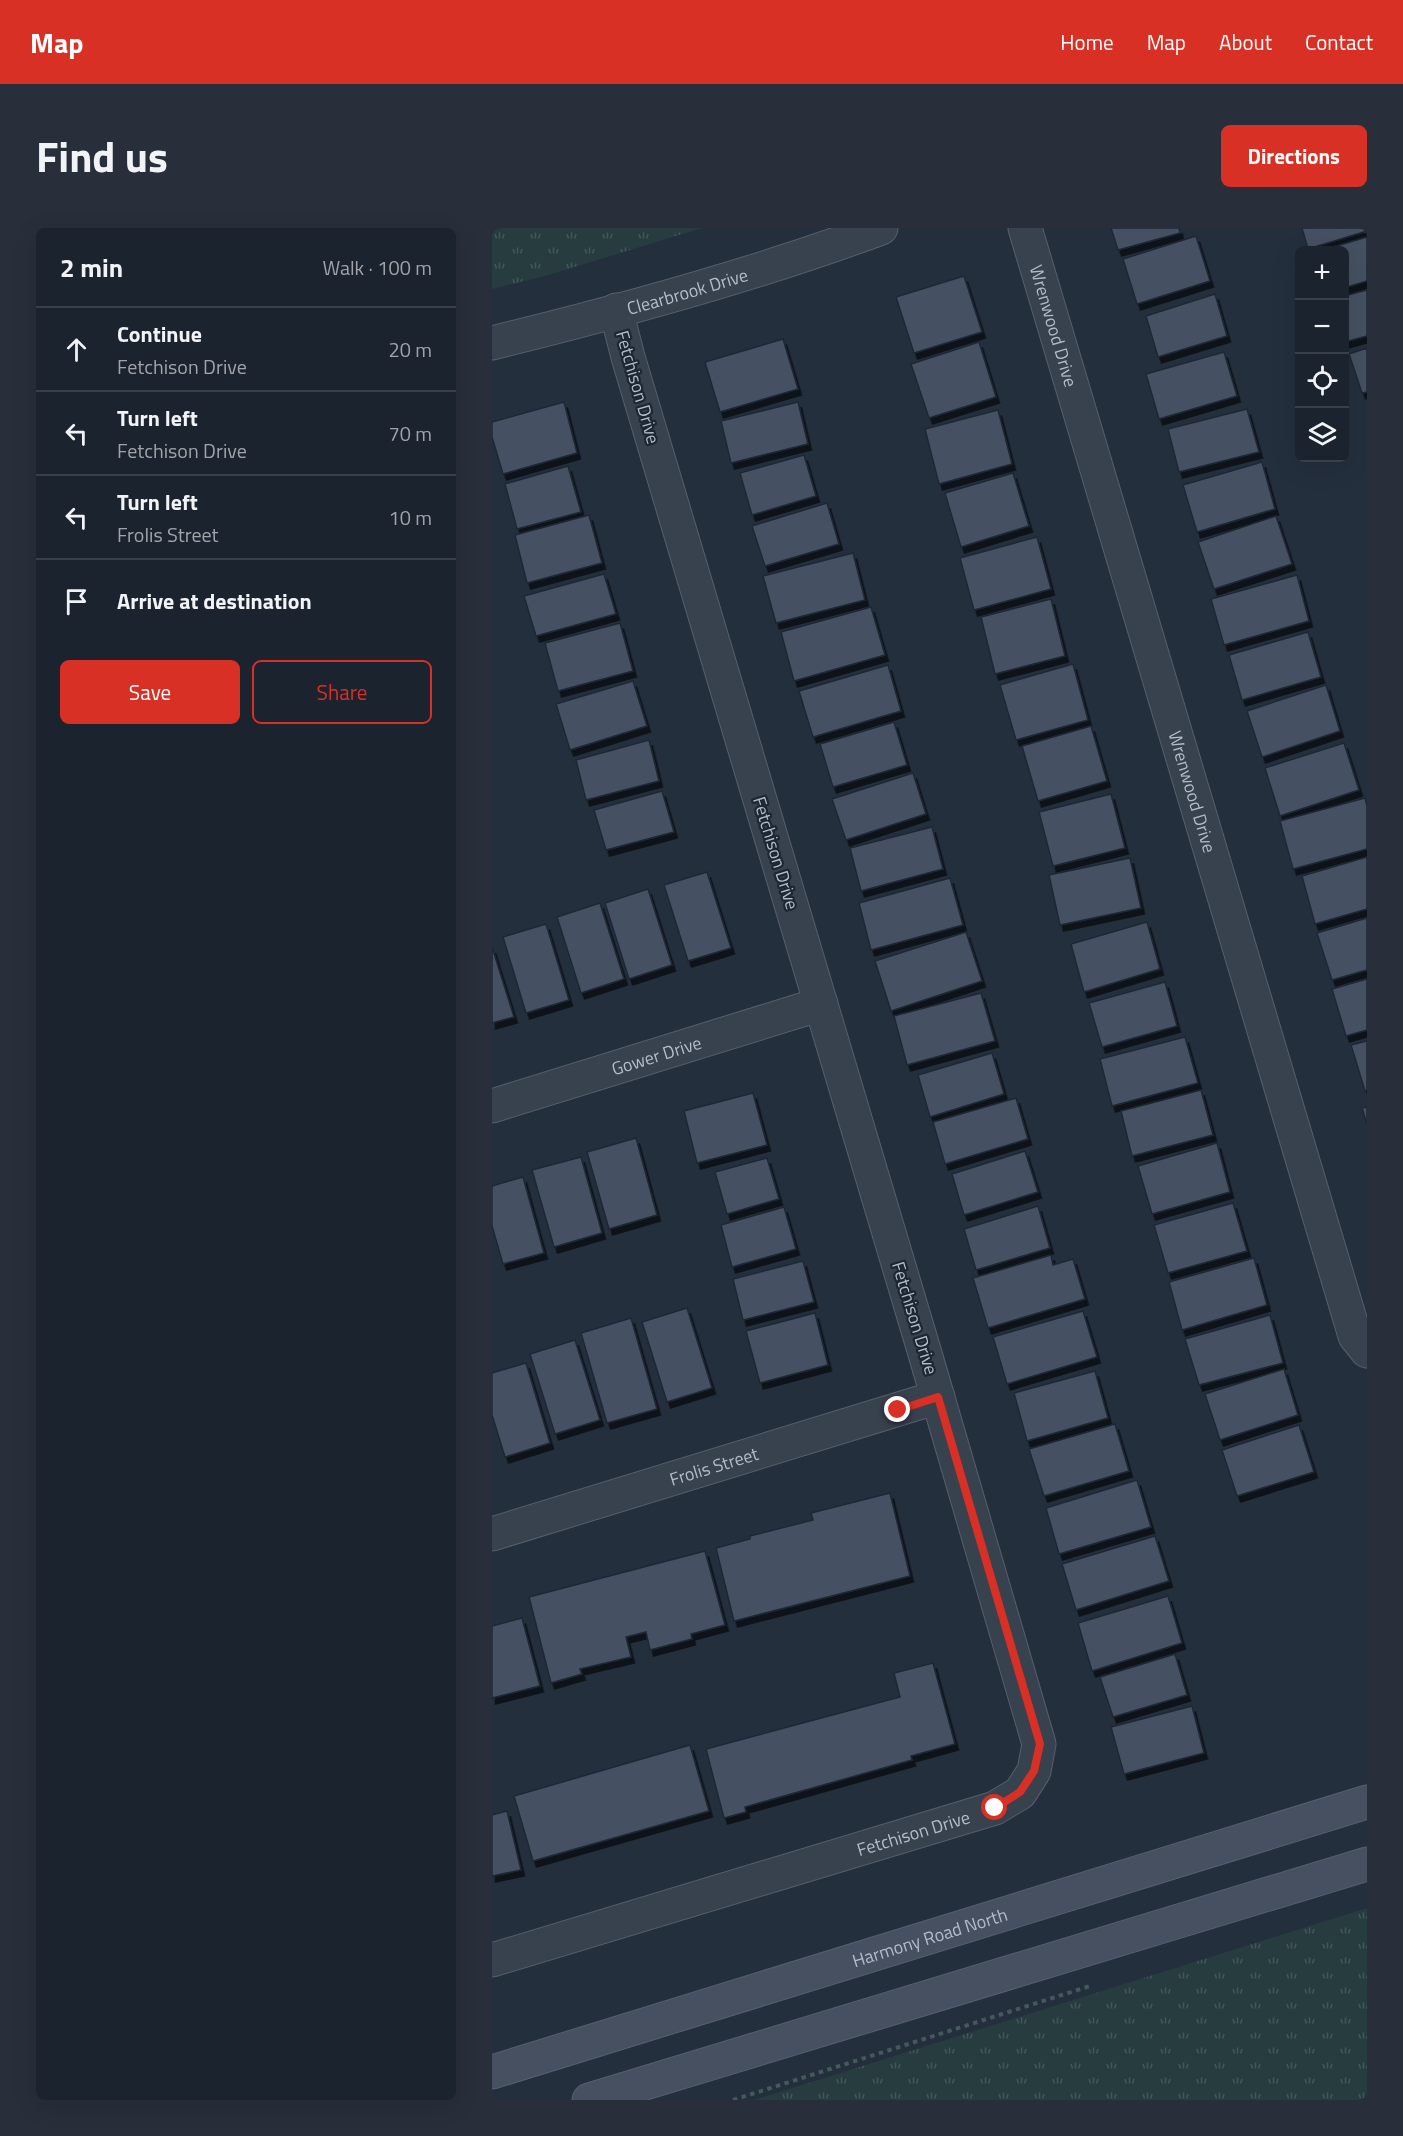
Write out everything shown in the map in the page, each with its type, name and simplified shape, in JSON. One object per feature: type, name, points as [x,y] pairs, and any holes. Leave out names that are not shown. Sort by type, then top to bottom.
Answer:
[{"type":"main road","name":"Harmony Road North","points":[[492,2072],[1367,1802]]},
{"type":"main road","points":[[589,2100],[1367,1864]]},
{"type":"street","name":"Clearbrook Drive","points":[[492,344],[778,264],[882,228]]},
{"type":"street","name":"Wrenwood Drive","points":[[1025,228],[1355,1336],[1367,1352]]},
{"type":"street","name":"Fetchison Drive","points":[[492,1960],[995,1808],[1020,1792],[1034,1771],[1040,1744],[628,357],[616,310]]},
{"type":"street","name":"Gower Drive","points":[[492,1106],[821,1004]]},
{"type":"street","name":"Frolis Street","points":[[492,1534],[938,1397]]},
{"type":"path","points":[[733,2100],[1092,1985]]},
{"type":"green space","points":[[492,228],[702,228],[545,276],[492,289]]},
{"type":"green space","points":[[1367,1908],[1367,2100],[754,2100]]},
{"type":"building","points":[[1111,228],[1179,228],[1180,233],[1118,250]]},
{"type":"building","points":[[1302,228],[1367,228],[1367,231],[1318,246],[1307,246]]},
{"type":"building","points":[[1196,236],[1210,281],[1137,304],[1123,259]]},
{"type":"building","points":[[1367,237],[1367,281],[1349,286],[1349,246],[1337,246]]},
{"type":"building","points":[[964,276],[982,332],[914,353],[896,297]]},
{"type":"building","points":[[1367,290],[1367,336],[1349,341],[1349,300],[1349,295]]},
{"type":"building","points":[[1215,294],[1227,336],[1158,357],[1146,316]]},
{"type":"building","points":[[783,339],[798,389],[720,412],[705,362]]},
{"type":"building","points":[[979,342],[996,397],[929,418],[911,364]]},
{"type":"building","points":[[1367,348],[1367,392],[1362,393],[1349,354]]},
{"type":"building","points":[[1224,352],[1237,396],[1159,419],[1146,374]]},
{"type":"building","points":[[564,402],[577,453],[503,474],[492,437],[492,422]]},
{"type":"building","points":[[798,402],[808,444],[731,463],[721,421]]},
{"type":"building","points":[[1247,409],[1259,452],[1179,472],[1168,429]]},
{"type":"building","points":[[998,410],[1012,464],[939,484],[925,429]]},
{"type":"building","points":[[804,455],[816,496],[752,515],[740,473]]},
{"type":"building","points":[[1262,462],[1275,509],[1197,532],[1183,485]]},
{"type":"building","points":[[568,466],[581,512],[517,529],[505,484]]},
{"type":"building","points":[[1013,473],[1029,526],[961,547],[945,493]]},
{"type":"building","points":[[827,503],[839,544],[765,566],[752,526]]},
{"type":"building","points":[[589,515],[602,563],[527,583],[515,535]]},
{"type":"building","points":[[1276,516],[1292,564],[1214,589],[1198,542]]},
{"type":"building","points":[[1037,537],[1051,589],[974,610],[960,558]]},
{"type":"building","points":[[853,553],[865,600],[776,623],[763,576]]},
{"type":"building","points":[[604,574],[616,614],[536,636],[524,596]]},
{"type":"building","points":[[1297,575],[1309,621],[1224,645],[1211,599]]},
{"type":"building","points":[[1051,599],[1065,656],[995,674],[981,617]]},
{"type":"building","points":[[871,607],[885,655],[794,681],[781,632]]},
{"type":"building","points":[[620,623],[633,671],[558,691],[545,643]]},
{"type":"building","points":[[1308,632],[1321,677],[1242,700],[1229,655]]},
{"type":"building","points":[[1073,664],[1088,720],[1016,740],[1000,685]]},
{"type":"building","points":[[888,665],[901,711],[813,737],[799,691]]},
{"type":"building","points":[[633,681],[647,726],[570,750],[556,704]]},
{"type":"building","points":[[1326,685],[1340,731],[1262,757],[1247,711]]},
{"type":"building","points":[[894,722],[907,765],[833,787],[820,744]]},
{"type":"building","points":[[1091,726],[1107,781],[1038,801],[1022,746]]},
{"type":"building","points":[[649,740],[659,781],[586,800],[576,760]]},
{"type":"building","points":[[1344,743],[1359,790],[1280,816],[1265,768]]},
{"type":"building","points":[[913,773],[926,814],[846,840],[832,799]]},
{"type":"building","points":[[662,791],[674,832],[606,850],[594,810]]},
{"type":"building","points":[[1111,794],[1125,848],[1053,866],[1039,812]]},
{"type":"building","points":[[1365,798],[1367,849],[1293,869],[1280,821]]},
{"type":"building","points":[[932,827],[943,869],[861,891],[850,848]]},
{"type":"building","points":[[1367,857],[1367,909],[1315,924],[1302,876]]},
{"type":"building","points":[[1130,858],[1141,908],[1060,925],[1049,875]]},
{"type":"building","points":[[707,872],[731,948],[688,961],[664,885]]},
{"type":"building","points":[[950,878],[963,925],[871,950],[859,903]]},
{"type":"building","points":[[648,889],[672,965],[629,979],[605,903]]},
{"type":"building","points":[[600,903],[624,979],[581,993],[557,917]]},
{"type":"building","points":[[1367,918],[1367,970],[1332,980],[1317,933]]},
{"type":"building","points":[[1147,922],[1160,969],[1084,992],[1071,944]]},
{"type":"building","points":[[546,924],[569,1000],[526,1013],[503,937]]},
{"type":"building","points":[[966,932],[982,981],[891,1011],[875,961]]},
{"type":"building","points":[[492,947],[514,1017],[492,1023]]},
{"type":"building","points":[[1367,979],[1367,1030],[1346,1036],[1332,989]]},
{"type":"building","points":[[1165,982],[1177,1026],[1102,1047],[1089,1003]]},
{"type":"building","points":[[981,993],[995,1041],[907,1065],[894,1016]]},
{"type":"building","points":[[1185,1037],[1198,1083],[1112,1106],[1100,1059]]},
{"type":"building","points":[[1367,1041],[1367,1090],[1365,1091],[1351,1045]]},
{"type":"building","points":[[992,1053],[1004,1094],[930,1117],[918,1075]]},
{"type":"building","points":[[1201,1090],[1213,1135],[1132,1156],[1121,1111]]},
{"type":"building","points":[[753,1093],[767,1145],[697,1163],[684,1111]]},
{"type":"building","points":[[1016,1098],[1028,1139],[945,1164],[933,1122]]},
{"type":"building","points":[[1367,1107],[1367,1124],[1362,1108]]},
{"type":"building","points":[[636,1138],[657,1215],[609,1229],[587,1152]]},
{"type":"building","points":[[1217,1143],[1230,1192],[1152,1214],[1138,1166]]},
{"type":"building","points":[[1025,1151],[1038,1192],[964,1215],[952,1174]]},
{"type":"building","points":[[581,1157],[602,1233],[554,1247],[532,1170]]},
{"type":"building","points":[[767,1158],[779,1199],[727,1214],[715,1172]]},
{"type":"building","points":[[523,1177],[544,1253],[503,1264],[492,1226],[492,1186]]},
{"type":"building","points":[[1233,1203],[1247,1251],[1168,1273],[1154,1225]]},
{"type":"building","points":[[1038,1206],[1050,1248],[976,1270],[964,1229]]},
{"type":"building","points":[[784,1207],[796,1249],[732,1267],[721,1225]]},
{"type":"building","points":[[1051,1255],[1053,1265],[1073,1259],[1085,1299],[988,1328],[973,1278]]},
{"type":"building","points":[[1254,1258],[1267,1305],[1182,1330],[1169,1282]]},
{"type":"building","points":[[803,1261],[814,1302],[743,1320],[733,1279]]},
{"type":"building","points":[[687,1308],[712,1388],[667,1402],[642,1322]]},
{"type":"building","points":[[1083,1311],[1097,1357],[1007,1384],[993,1337]]},
{"type":"building","points":[[815,1313],[828,1365],[760,1383],[746,1331]]},
{"type":"building","points":[[1270,1315],[1283,1363],[1199,1385],[1185,1339]]},
{"type":"building","points":[[631,1318],[657,1409],[607,1423],[581,1333]]},
{"type":"building","points":[[575,1340],[600,1420],[555,1434],[530,1354]]},
{"type":"building","points":[[526,1363],[550,1443],[505,1457],[492,1415],[492,1373]]},
{"type":"building","points":[[1284,1369],[1298,1415],[1220,1440],[1205,1394]]},
{"type":"building","points":[[1095,1371],[1108,1418],[1027,1441],[1014,1393]]},
{"type":"building","points":[[1115,1424],[1129,1471],[1044,1496],[1029,1449]]},
{"type":"building","points":[[1299,1425],[1314,1472],[1237,1496],[1222,1450]]},
{"type":"building","points":[[1137,1480],[1151,1527],[1059,1554],[1046,1508]]},
{"type":"building","points":[[890,1493],[910,1576],[734,1621],[716,1548],[750,1539],[750,1536],[813,1520],[811,1513]]},
{"type":"building","points":[[1155,1536],[1169,1581],[1076,1610],[1062,1564]]},
{"type":"building","points":[[705,1551],[725,1625],[691,1634],[692,1639],[650,1650],[646,1632],[626,1637],[631,1657],[580,1669],[582,1674],[551,1683],[529,1597]]},
{"type":"building","points":[[1168,1596],[1182,1643],[1092,1671],[1078,1623]]},
{"type":"building","points":[[522,1618],[540,1686],[492,1698],[492,1626]]},
{"type":"building","points":[[1175,1654],[1187,1695],[1113,1717],[1100,1677]]},
{"type":"building","points":[[933,1663],[955,1744],[911,1756],[912,1760],[745,1807],[746,1812],[724,1818],[706,1749],[900,1697],[894,1673]]},
{"type":"building","points":[[1192,1706],[1204,1753],[1124,1774],[1111,1727]]},
{"type":"building","points":[[690,1745],[709,1811],[533,1861],[514,1796]]},
{"type":"building","points":[[507,1811],[521,1870],[492,1876],[492,1815]]},
{"type":"route","points":[[898,1410],[938,1397],[1040,1744],[1034,1771],[1020,1792],[995,1808]]}]
